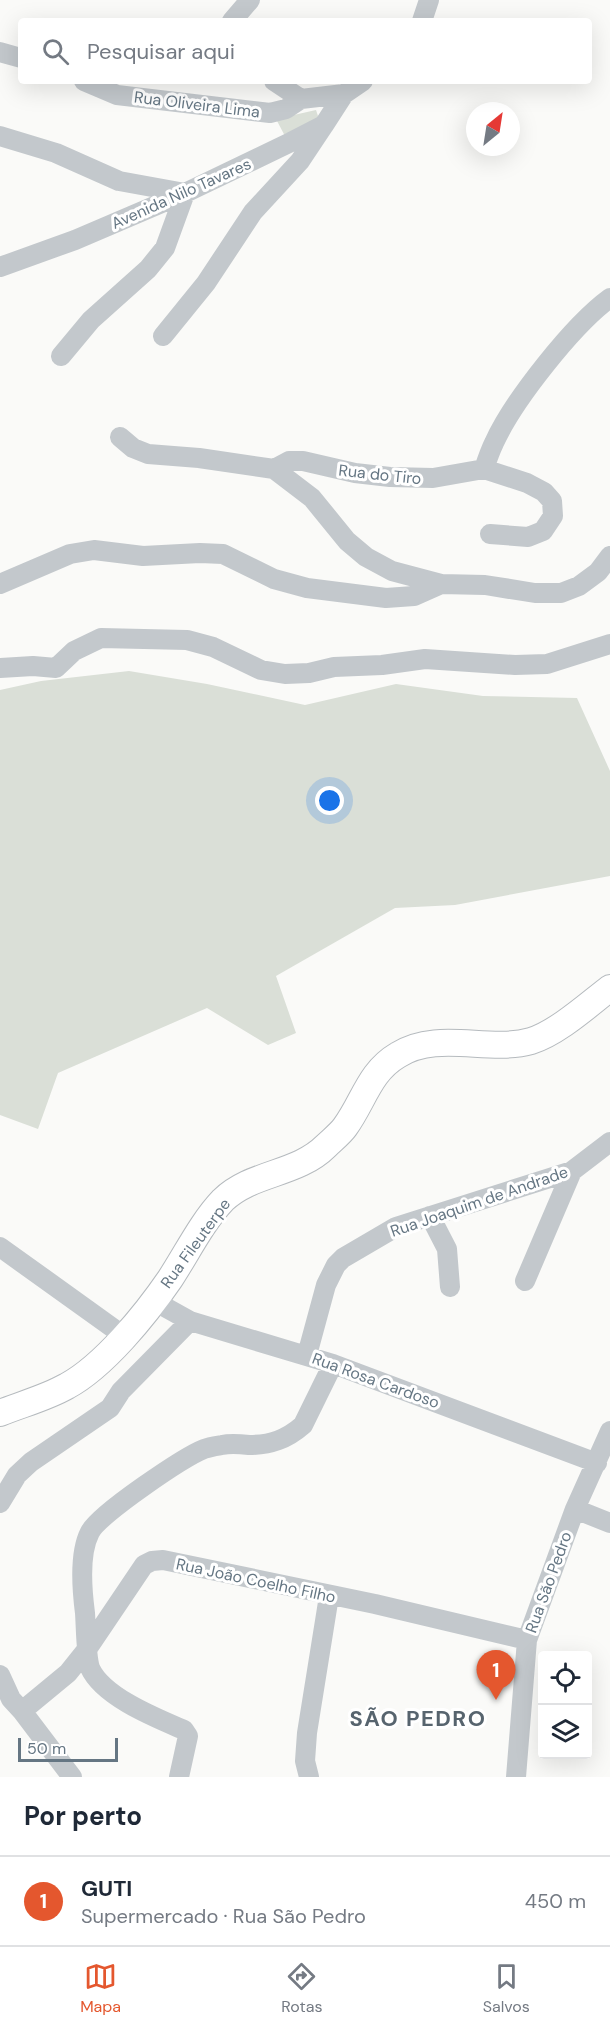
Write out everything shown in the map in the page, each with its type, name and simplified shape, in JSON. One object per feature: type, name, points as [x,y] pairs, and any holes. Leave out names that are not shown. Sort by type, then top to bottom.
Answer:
[{"type":"main road","name":"Rua Fileuterpe","points":[[0,1413],[38,1400],[69,1385],[107,1354],[154,1301],[222,1201],[240,1186],[301,1165],[324,1149],[345,1127],[376,1072],[397,1055],[418,1046],[513,1044],[533,1040],[557,1027],[610,988]]},
{"type":"street","points":[[235,18],[250,0]]},
{"type":"street","points":[[423,18],[429,0]]},
{"type":"street","points":[[0,52],[18,57]]},
{"type":"street","name":"Rua Oliveira Lima","points":[[91,84],[117,95],[270,113],[286,109],[301,99],[344,94]]},
{"type":"street","points":[[278,84],[301,99]]},
{"type":"street","points":[[344,94],[359,84]]},
{"type":"street","name":"Avenida Nilo Tavares","points":[[0,267],[75,240],[185,193],[324,124],[344,94]]},
{"type":"street","points":[[164,336],[206,283],[253,212],[300,160],[324,124]]},
{"type":"street","points":[[0,136],[56,153],[119,181],[185,193],[165,248],[148,269],[91,320],[61,356]]},
{"type":"street","points":[[484,469],[493,444],[521,399],[566,342],[610,298]]},
{"type":"street","name":"Rua do Tiro","points":[[120,437],[133,447],[148,454],[274,469],[289,461],[355,473],[433,478],[484,469],[527,483],[544,492],[552,501],[553,516],[543,531],[528,537],[490,534]]},
{"type":"street","points":[[274,469],[312,498],[347,541],[366,556],[392,571],[441,584],[485,585],[535,593],[561,593],[579,586],[598,572],[610,556]]},
{"type":"street","points":[[0,584],[70,554],[94,550],[143,556],[223,554],[274,579],[307,588],[386,598],[414,596],[441,584]]},
{"type":"street","points":[[0,668],[33,666],[56,668],[74,651],[101,638],[187,640],[213,647],[261,670],[285,674],[425,659],[515,665],[547,664],[610,644]]},
{"type":"street","name":"Rua Joaquim de Andrade","points":[[306,1355],[326,1285],[336,1265],[343,1258],[396,1227],[573,1171],[610,1142]]},
{"type":"street","points":[[525,1281],[573,1171]]},
{"type":"street","points":[[430,1216],[447,1249],[450,1287]]},
{"type":"street","points":[[0,1247],[8,1262],[124,1335]]},
{"type":"street","name":"Rua Rosa Cardoso","points":[[154,1301],[190,1321],[333,1364],[597,1463]]},
{"type":"street","points":[[0,1503],[17,1475],[110,1408],[122,1391],[190,1321]]},
{"type":"street","points":[[179,1777],[188,1736],[184,1730],[136,1707],[108,1689],[90,1667],[82,1592],[84,1551],[89,1533],[96,1522],[158,1477],[203,1449],[225,1444],[266,1443],[283,1440],[289,1436],[303,1425],[333,1364]]},
{"type":"street","name":"Rua São Pedro","points":[[516,1777],[527,1640],[575,1509],[610,1431]]},
{"type":"street","points":[[575,1509],[610,1523]]},
{"type":"street","name":"Rua João Coelho Filho","points":[[22,1711],[68,1673],[88,1648],[144,1565],[152,1561],[163,1560],[375,1604],[527,1640]]},
{"type":"street","points":[[309,1777],[305,1761],[307,1733],[329,1596]]},
{"type":"street","points":[[0,1675],[11,1699],[72,1777]]},
{"type":"shaded area","points":[[316,110],[321,125],[286,138],[276,119]]},
{"type":"shaded area","points":[[129,671],[207,684],[305,705],[396,684],[483,696],[577,698],[610,771],[610,876],[455,905],[395,908],[276,976],[296,1033],[268,1045],[207,1008],[58,1073],[38,1129],[0,1115],[0,690],[41,681]]},
{"type":"place","name":"GUTI","points":[[496,1700]]},
{"type":"district","name":"SÃO PEDRO","points":[[418,1718]]}]
